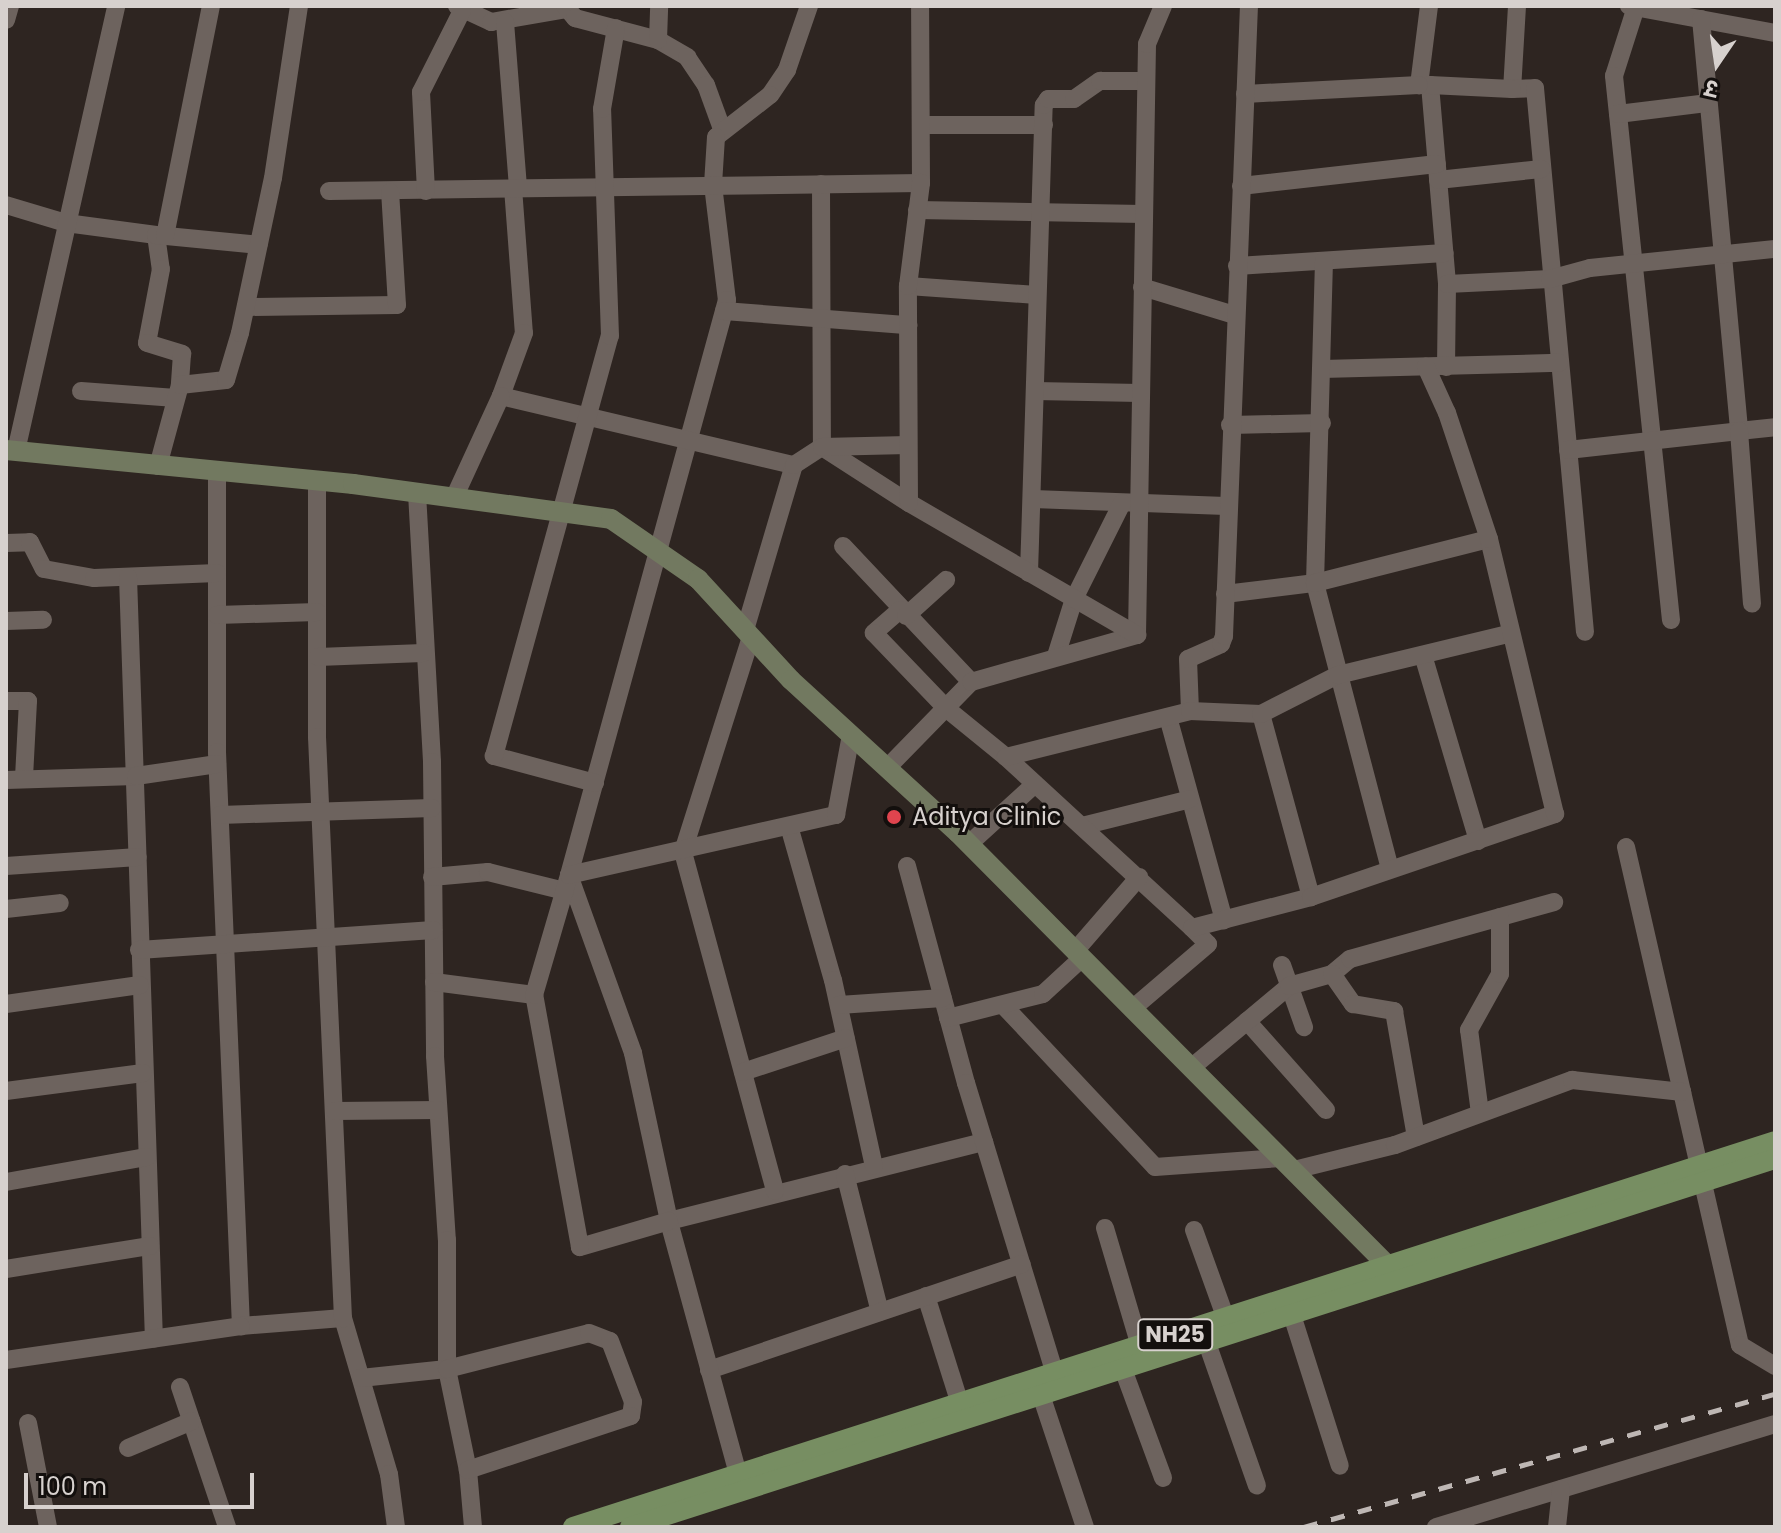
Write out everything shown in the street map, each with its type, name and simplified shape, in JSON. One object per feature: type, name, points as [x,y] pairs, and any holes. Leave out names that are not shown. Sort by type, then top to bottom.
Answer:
[{"type":"main road","name":"NH25","points":[[573,1527],[1226,1319],[1396,1273],[1700,1172],[1775,1141]]},
{"type":"main road","name":"NH25","points":[[1700,1172],[1775,1159]]},
{"type":"main road","name":"NH25","points":[[630,1527],[1292,1315],[1396,1273]]},
{"type":"street","points":[[6,20],[10,6]]},
{"type":"street","points":[[116,6],[11,450],[317,481],[611,519],[698,579],[851,735],[969,844],[1396,1273]]},
{"type":"street","points":[[158,466],[178,392],[182,354],[147,343],[161,269],[160,236],[211,6]]},
{"type":"street","points":[[81,391],[178,392],[226,380],[259,245],[299,6]]},
{"type":"street","points":[[658,40],[659,6]]},
{"type":"street","points":[[809,6],[787,70],[753,110],[722,129],[713,150],[724,311],[660,553],[534,995],[580,1247],[775,1191],[984,1142]]},
{"type":"street","points":[[909,503],[908,286],[921,183],[920,6]]},
{"type":"street","points":[[1137,635],[1131,504],[1140,393],[1146,81],[1148,36],[1163,6]]},
{"type":"street","points":[[1190,711],[1188,659],[1222,642],[1249,6]]},
{"type":"street","points":[[1429,6],[1424,85],[1445,253],[1446,367]]},
{"type":"street","points":[[1512,89],[1517,6]]},
{"type":"street","points":[[1671,620],[1614,76],[1632,7],[1692,14],[1775,33]]},
{"type":"street","points":[[426,191],[421,92],[460,8],[475,18],[505,22],[566,8],[575,18],[658,40],[696,68],[722,129]]},
{"type":"street","points":[[1692,14],[1708,103],[1752,604]]},
{"type":"street","points":[[454,498],[501,396],[524,333],[505,22]]},
{"type":"street","points":[[595,783],[494,756],[610,336],[603,91],[616,28]]},
{"type":"street","points":[[1029,573],[1037,295],[1044,125],[1048,99],[1074,99],[1105,80],[1146,81]]},
{"type":"street","points":[[1245,94],[1424,85],[1535,88],[1550,279],[1585,632]]},
{"type":"street","points":[[1618,114],[1708,103]]},
{"type":"street","points":[[921,125],[1044,125]]},
{"type":"street","points":[[1241,186],[1437,172],[1541,169]]},
{"type":"street","points":[[329,191],[515,188],[605,191],[713,185],[921,183]]},
{"type":"street","points":[[821,184],[822,447]]},
{"type":"street","points":[[246,307],[397,305],[390,192]]},
{"type":"street","points":[[6,205],[66,223],[259,245]]},
{"type":"street","points":[[917,210],[1041,209],[1143,214]]},
{"type":"street","points":[[1447,284],[1550,279],[1590,268],[1632,267],[1775,249]]},
{"type":"street","points":[[1237,266],[1445,253]]},
{"type":"street","points":[[1324,261],[1322,423],[1315,583],[1390,869]]},
{"type":"street","points":[[908,286],[1037,295]]},
{"type":"street","points":[[1142,287],[1235,315]]},
{"type":"street","points":[[724,311],[908,325]]},
{"type":"street","points":[[1322,369],[1559,363]]},
{"type":"street","points":[[1192,928],[1311,897],[1555,814],[1489,539],[1447,413],[1426,367]]},
{"type":"street","points":[[1035,391],[1140,393]]},
{"type":"street","points":[[501,396],[587,415],[689,443],[794,465]]},
{"type":"street","points":[[1230,425],[1322,423]]},
{"type":"street","points":[[1568,450],[1775,427]]},
{"type":"street","points":[[775,1191],[683,852],[794,465],[822,447],[908,445]]},
{"type":"street","points":[[822,447],[909,503],[1137,635]]},
{"type":"street","points":[[217,471],[217,764],[241,1326]]},
{"type":"street","points":[[317,481],[320,811],[343,1318],[389,1474],[396,1527]]},
{"type":"street","points":[[417,493],[432,808],[438,1110],[447,1240],[447,1369],[468,1470],[473,1527]]},
{"type":"street","points":[[1033,499],[1226,506]]},
{"type":"street","points":[[1056,656],[1074,599],[1131,504]]},
{"type":"street","points":[[1225,594],[1315,583],[1489,539]]},
{"type":"street","points":[[6,543],[30,542],[44,569],[128,577],[217,573]]},
{"type":"street","points":[[843,546],[971,682]]},
{"type":"street","points":[[128,577],[154,1339]]},
{"type":"street","points":[[946,580],[874,633],[947,709],[1006,757],[1208,944],[1132,1009]]},
{"type":"street","points":[[217,615],[317,612]]},
{"type":"street","points":[[6,621],[43,620]]},
{"type":"street","points":[[1006,757],[1190,711],[1261,714],[1338,675],[1511,633]]},
{"type":"street","points":[[887,768],[971,682],[1137,635]]},
{"type":"street","points":[[318,657],[423,653]]},
{"type":"street","points":[[1423,655],[1478,841]]},
{"type":"street","points":[[6,701],[28,701],[15,779],[136,776],[217,764]]},
{"type":"street","points":[[1261,714],[1311,897]]},
{"type":"street","points":[[1168,717],[1224,920]]},
{"type":"street","points":[[432,877],[488,872],[567,883],[836,815],[851,735]]},
{"type":"street","points":[[969,844],[1035,784]]},
{"type":"street","points":[[1082,826],[1190,799]]},
{"type":"street","points":[[220,815],[432,808]]},
{"type":"street","points":[[789,826],[839,1005],[874,1166]]},
{"type":"street","points":[[1626,847],[1740,1345],[1775,1366]]},
{"type":"street","points":[[6,866],[138,857]]},
{"type":"street","points":[[907,866],[984,1142],[1055,1374]]},
{"type":"street","points":[[948,1018],[1043,994],[1139,877]]},
{"type":"street","points":[[567,883],[633,1053],[669,1221],[738,1474]]},
{"type":"street","points":[[1191,1068],[1289,986],[1332,974],[1350,959],[1554,902]]},
{"type":"street","points":[[6,909],[60,903]]},
{"type":"street","points":[[1480,1113],[1469,1030],[1500,974],[1500,917]]},
{"type":"street","points":[[139,950],[226,947],[433,930]]},
{"type":"street","points":[[1282,965],[1304,1027]]},
{"type":"street","points":[[1332,974],[1353,1004],[1394,1011],[1416,1137]]},
{"type":"street","points":[[434,982],[534,995]]},
{"type":"street","points":[[6,1004],[140,985]]},
{"type":"street","points":[[839,1005],[943,998]]},
{"type":"street","points":[[1003,1005],[1155,1167],[1287,1164],[1416,1137],[1582,1079],[1682,1092]]},
{"type":"street","points":[[1247,1021],[1326,1110]]},
{"type":"street","points":[[743,1072],[846,1038]]},
{"type":"street","points":[[6,1091],[143,1073]]},
{"type":"street","points":[[335,1111],[438,1110]]},
{"type":"street","points":[[6,1182],[147,1157]]},
{"type":"street","points":[[845,1174],[880,1312]]},
{"type":"street","points":[[1105,1228],[1140,1346]]},
{"type":"street","points":[[1194,1230],[1226,1319]]},
{"type":"street","points":[[6,1269],[150,1246]]},
{"type":"street","points":[[709,1370],[1022,1264]]},
{"type":"street","points":[[926,1296],[960,1404]]},
{"type":"street","points":[[1292,1315],[1340,1466]]},
{"type":"street","points":[[6,1360],[241,1326],[343,1318]]},
{"type":"street","points":[[361,1378],[447,1369],[598,1334],[610,1341],[633,1402],[625,1421],[468,1470]]},
{"type":"street","points":[[1207,1343],[1257,1486]]},
{"type":"street","points":[[1123,1369],[1163,1478]]},
{"type":"street","points":[[180,1387],[227,1527]]},
{"type":"street","points":[[1041,1395],[1085,1527]]},
{"type":"street","points":[[128,1448],[192,1421]]},
{"type":"street","points":[[28,1423],[48,1527]]},
{"type":"street","points":[[1436,1527],[1775,1424]]},
{"type":"street","points":[[1557,1527],[1561,1489]]},
{"type":"railway","points":[[1304,1527],[1775,1394]]},
{"type":"place","name":"Aditya Clinic","points":[[894,817]]}]
